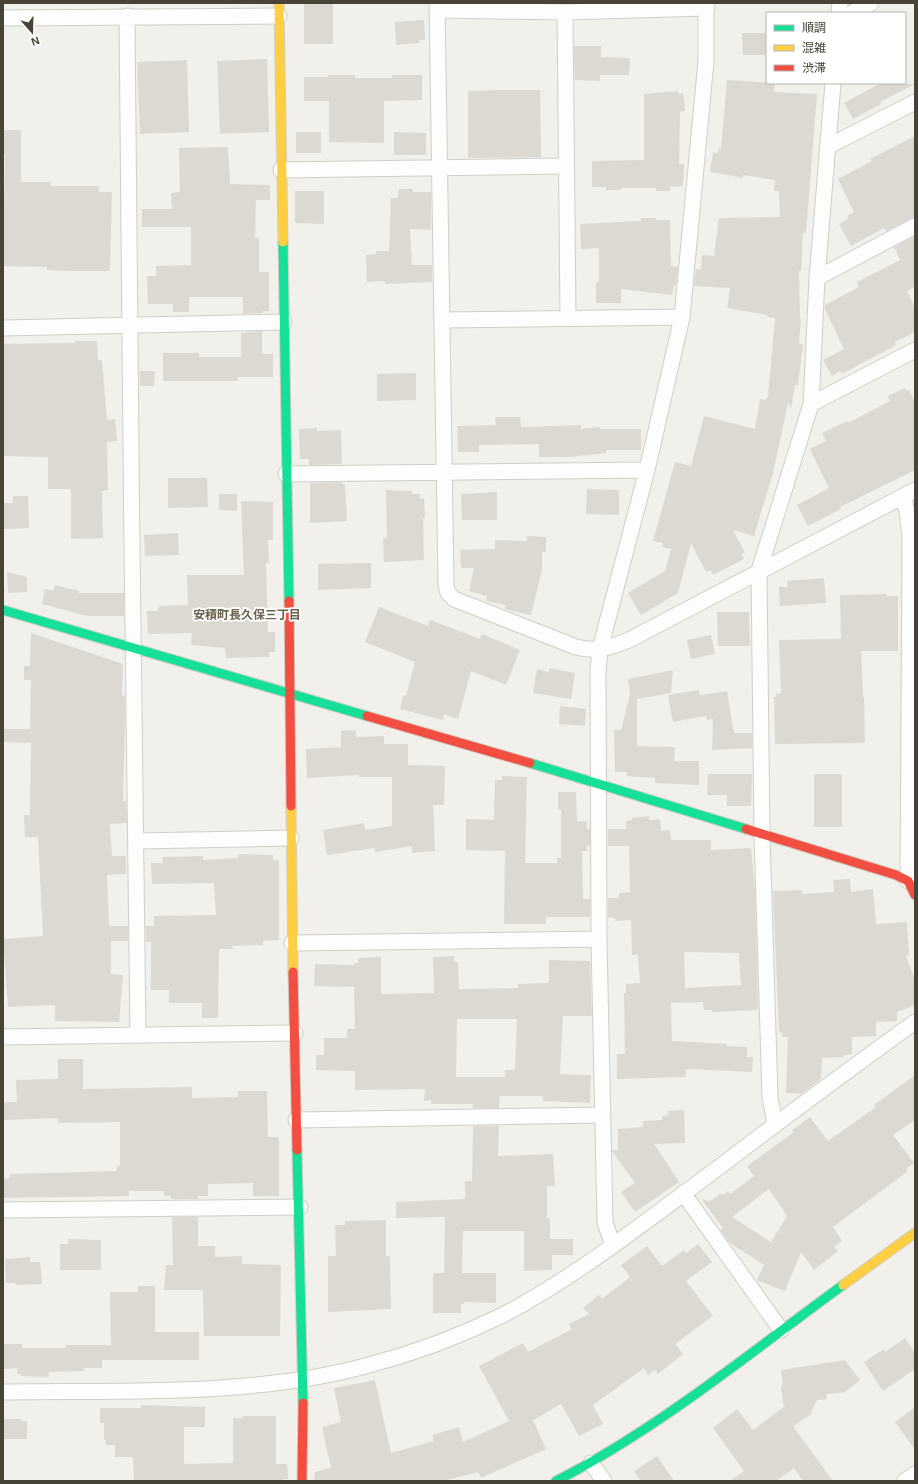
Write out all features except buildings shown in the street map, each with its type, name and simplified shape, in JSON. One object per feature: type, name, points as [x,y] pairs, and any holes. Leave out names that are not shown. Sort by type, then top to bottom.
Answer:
[{"type":"street","points":[[854,12],[871,3]]},
{"type":"street","points":[[613,1245],[605,1224],[599,939],[598,671],[600,649],[647,470],[682,317],[706,61],[707,6],[565,12],[436,7],[440,168],[443,471],[446,585],[451,596],[458,602],[576,647],[587,650],[600,649],[629,640],[909,493]]},
{"type":"street","points":[[3,18],[127,16],[279,9],[291,694],[292,943],[296,1120],[300,1207],[303,1379],[302,1481]]},
{"type":"street","points":[[565,12],[568,317]]},
{"type":"street","points":[[127,16],[128,324],[135,648],[138,1035]]},
{"type":"street","points":[[775,1124],[770,1097],[762,835],[759,571],[811,404],[817,278],[833,84]]},
{"type":"street","points":[[827,147],[915,102]]},
{"type":"street","points":[[281,170],[566,166]]},
{"type":"street","points":[[817,278],[915,226]]},
{"type":"street","points":[[442,320],[568,317],[682,317]]},
{"type":"street","points":[[3,328],[128,324],[284,322]]},
{"type":"street","points":[[811,404],[915,350]]},
{"type":"street","points":[[286,474],[443,471],[647,470]]},
{"type":"street","points":[[909,493],[907,512],[910,537],[908,881],[915,895]]},
{"type":"street","points":[[3,610],[598,783],[762,835],[896,875],[908,881]]},
{"type":"street","points":[[136,841],[292,838]]},
{"type":"street","points":[[292,943],[599,939]]},
{"type":"street","points":[[3,1392],[207,1388],[303,1379],[368,1366],[412,1352],[473,1328],[502,1315],[546,1290],[613,1245],[915,1022]]},
{"type":"street","points":[[3,1037],[295,1033]]},
{"type":"street","points":[[296,1120],[603,1115]]},
{"type":"street","points":[[683,1193],[781,1330]]},
{"type":"street","points":[[3,1210],[300,1207]]},
{"type":"street","points":[[556,1481],[591,1463],[644,1430],[915,1233]]},
{"type":"street","points":[[591,1463],[604,1481]]},
{"type":"street","points":[[905,1481],[915,1474]]},
{"type":"traffic: fast","points":[[283,242],[289,601]]},
{"type":"traffic: fast","points":[[3,610],[367,716]]},
{"type":"traffic: fast","points":[[530,763],[746,829]]},
{"type":"traffic: fast","points":[[297,1150],[303,1403]]},
{"type":"traffic: fast","points":[[556,1481],[631,1438],[667,1414],[739,1363],[843,1285]]},
{"type":"traffic: slow","points":[[279,3],[283,242]]},
{"type":"traffic: slow","points":[[291,806],[293,972]]},
{"type":"traffic: slow","points":[[843,1285],[915,1233]]},
{"type":"traffic: jam","points":[[289,601],[291,806]]},
{"type":"traffic: jam","points":[[367,716],[530,763]]},
{"type":"traffic: jam","points":[[746,829],[896,875],[908,881],[915,895]]},
{"type":"traffic: jam","points":[[293,972],[297,1150]]},
{"type":"traffic: jam","points":[[302,1481],[303,1403]]},
{"type":"district","name":"安積町長久保三丁目","points":[[247,615]]}]
